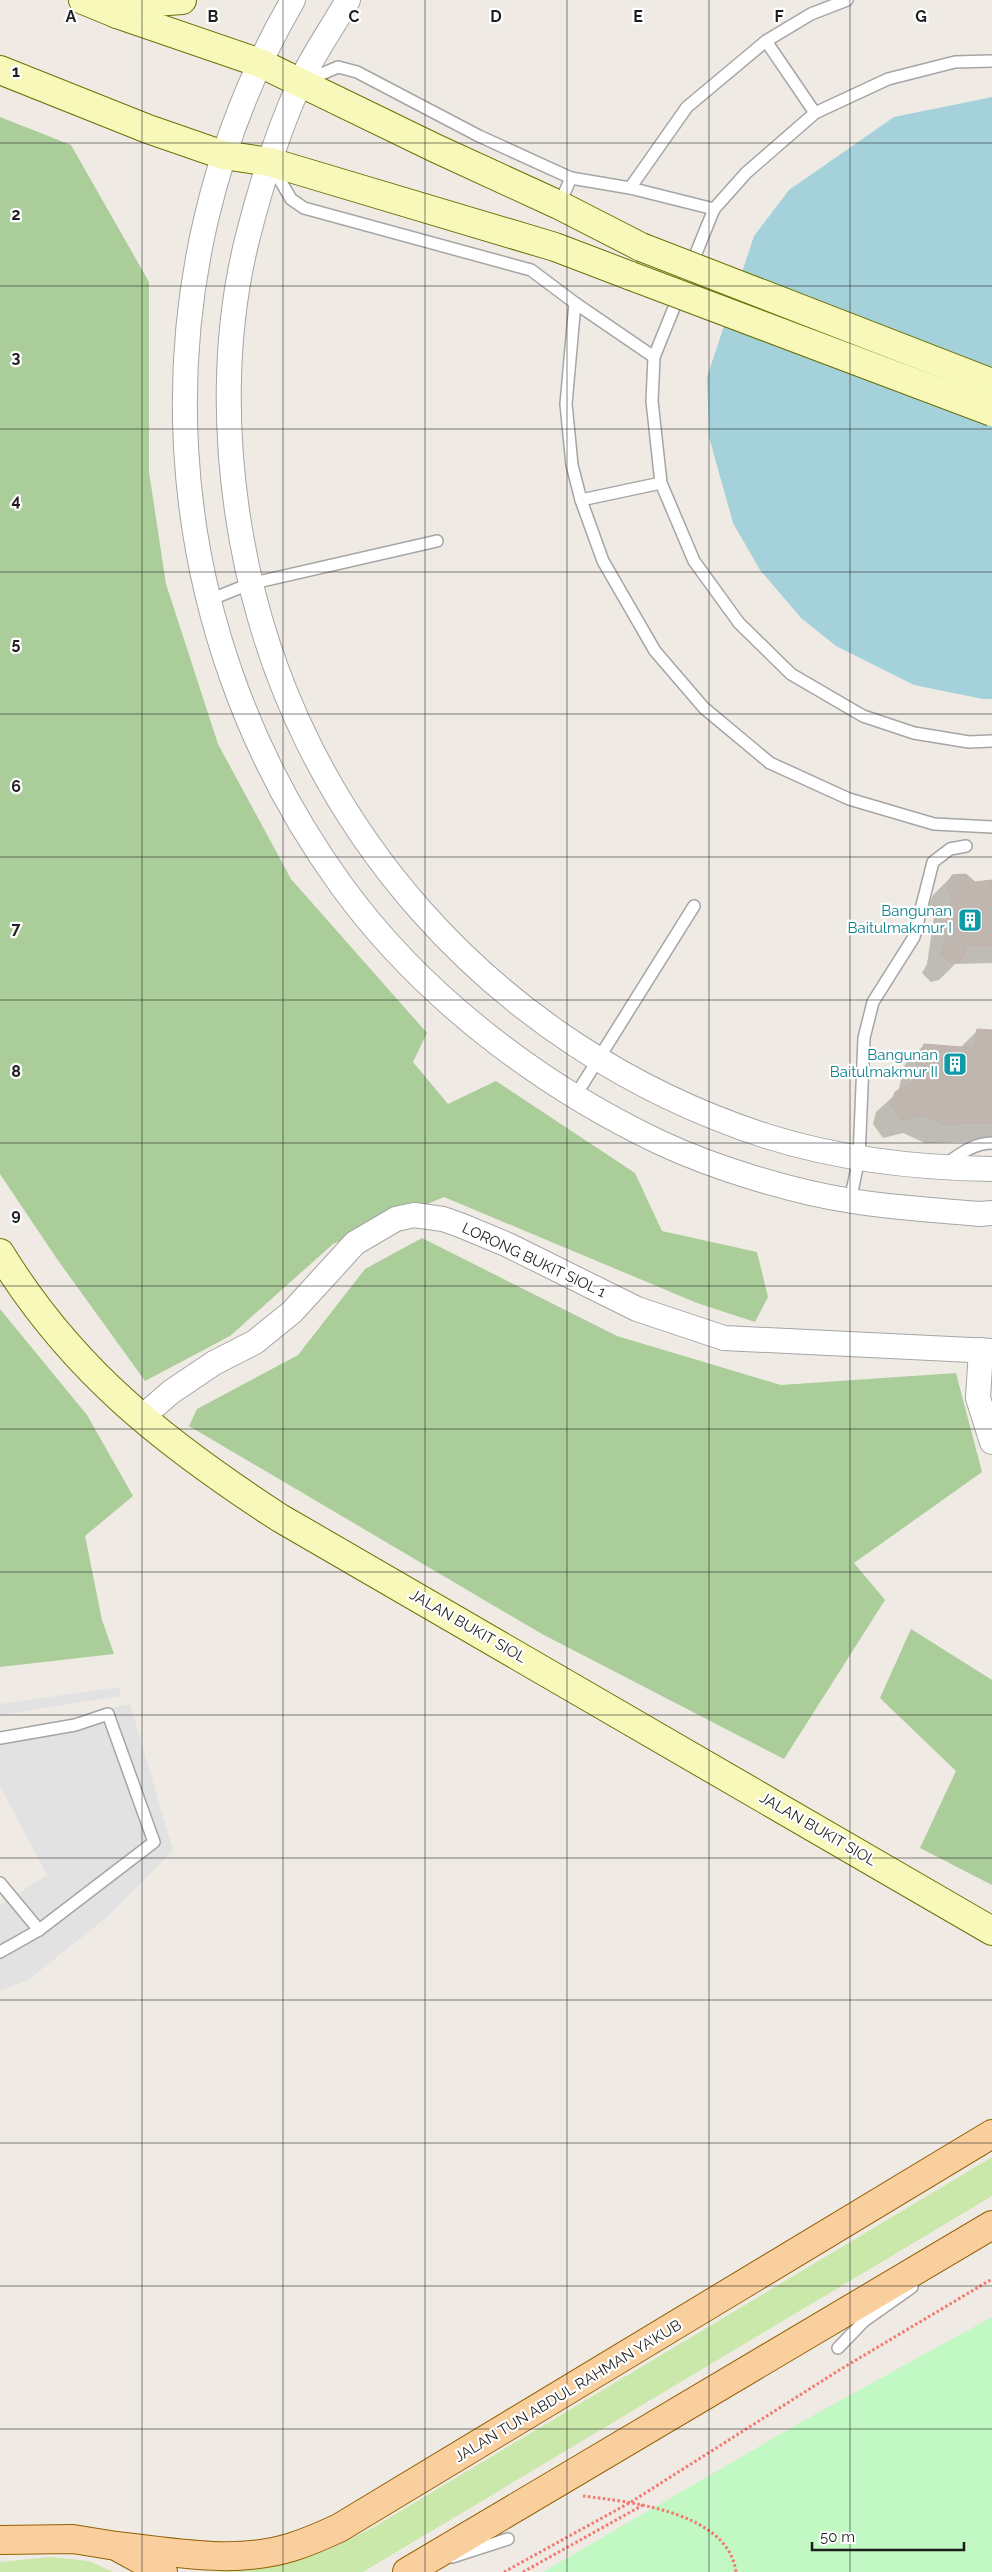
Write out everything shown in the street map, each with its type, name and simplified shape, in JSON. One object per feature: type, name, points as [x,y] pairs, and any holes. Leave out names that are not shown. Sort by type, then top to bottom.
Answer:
[{"type":"main road","name":"JALAN TUN ABDUL RAHMAN YA'KUB","points":[[0,2540],[64,2538],[205,2556],[233,2556],[291,2548],[339,2528],[992,2134]]},
{"type":"main road","points":[[407,2572],[913,2272],[991,2230]]},
{"type":"main road","points":[[116,2546],[163,2572]]},
{"type":"street","points":[[83,0],[117,14],[260,63],[300,84],[559,205],[641,247],[992,383]]},
{"type":"street","points":[[117,14],[154,2],[182,0]]},
{"type":"street","points":[[293,0],[260,63],[223,155],[197,259],[186,344],[184,431],[191,517],[207,601],[240,702],[284,797],[341,886],[410,966],[488,1037],[574,1098],[662,1143],[754,1178],[850,1201],[978,1214],[992,1213]]},
{"type":"street","points":[[348,0],[300,84],[270,162],[246,242],[232,337],[228,413],[234,499],[249,584],[274,667],[308,746],[351,821],[402,891],[461,954],[519,1004],[598,1060],[680,1103],[768,1136],[859,1158],[941,1168],[992,1169]]},
{"type":"street","points":[[0,70],[223,155],[270,162],[535,256],[556,246],[992,412]]},
{"type":"street","name":"LORONG BUKIT SIOL 1","points":[[141,1418],[171,1392],[214,1363],[255,1342],[292,1312],[355,1243],[396,1219],[414,1216],[443,1219],[460,1225],[508,1245],[637,1309],[724,1338],[986,1350]]},
{"type":"street","name":"JALAN BUKIT SIOL","points":[[0,1253],[24,1291],[80,1360],[141,1418],[208,1472],[280,1518],[992,1931]]},
{"type":"street","points":[[986,1350],[978,1398],[992,1442]]},
{"type":"lane","points":[[630,188],[687,107],[766,41],[811,14],[847,0]]},
{"type":"lane","points":[[766,41],[815,113]]},
{"type":"lane","points":[[992,61],[955,62],[888,79],[815,113],[746,173],[714,209],[654,357],[652,401],[661,483],[694,561],[739,622],[792,674],[863,716],[914,733],[969,742],[992,740]]},
{"type":"lane","points":[[300,84],[338,67],[357,72],[479,136],[570,178],[630,188],[714,209]]},
{"type":"lane","points":[[559,205],[570,178]]},
{"type":"lane","points":[[535,256],[575,303],[654,357]]},
{"type":"lane","points":[[575,303],[566,404],[572,465],[581,500],[603,560],[655,651],[704,708],[770,763],[850,799],[934,824],[992,827]]},
{"type":"lane","points":[[581,500],[661,483]]},
{"type":"lane","points":[[207,601],[249,584],[437,541]]},
{"type":"lane","points":[[850,1201],[859,1158],[864,1038],[873,1002],[914,937],[934,862],[950,849],[966,846]]},
{"type":"lane","points":[[574,1098],[694,906]]},
{"type":"lane","points":[[941,1168],[964,1151],[984,1143],[992,1143]]},
{"type":"lane","points":[[0,1738],[74,1725],[108,1714],[154,1842],[39,1930],[0,1952]]},
{"type":"lane","points":[[0,1883],[4,1896],[39,1930]]},
{"type":"lane","points":[[838,2348],[864,2321],[991,2230]]},
{"type":"lane","points":[[407,2572],[508,2539]]},
{"type":"path","points":[[504,2572],[631,2502],[842,2369],[992,2279]]},
{"type":"path","points":[[583,2496],[631,2502],[676,2513],[709,2529],[735,2559],[736,2572]]},
{"type":"path","points":[[523,2572],[644,2505]]},
{"type":"green space","points":[[0,117],[71,145],[149,282],[149,472],[166,584],[218,744],[291,879],[427,1033],[413,1062],[448,1104],[496,1081],[635,1173],[662,1231],[757,1252],[768,1297],[755,1322],[697,1303],[444,1197],[333,1244],[230,1336],[145,1381],[57,1259],[0,1174]]},
{"type":"green space","points":[[422,1238],[617,1336],[781,1385],[956,1373],[982,1472],[854,1563],[885,1600],[784,1759],[542,1634],[189,1426],[197,1409],[298,1355],[365,1269]]},
{"type":"green space","points":[[0,1309],[87,1415],[133,1496],[85,1536],[102,1620],[114,1654],[0,1667]]},
{"type":"green space","points":[[911,1629],[992,1680],[992,1885],[920,1848],[956,1771],[880,1698]]},
{"type":"green space","points":[[992,2157],[992,2196],[363,2572],[211,2572],[249,2569],[326,2551],[374,2527]]},
{"type":"green space","points":[[992,2317],[992,2572],[543,2572],[803,2421]]},
{"type":"green space","points":[[50,2557],[89,2561],[113,2572],[0,2572],[0,2562]]},
{"type":"shaded area","points":[[119,1687],[121,1696],[0,1715],[0,1704]]},
{"type":"shaded area","points":[[130,1704],[173,1850],[107,1917],[28,1980],[0,1991],[0,1905],[47,1875],[0,1786],[0,1736]]},
{"type":"water","points":[[992,97],[992,699],[983,699],[914,685],[836,646],[801,618],[760,570],[733,523],[709,437],[707,377],[754,236],[789,190],[894,117]]},
{"type":"building","name":"Bangunan Baitulmakmur I","points":[[966,874],[975,882],[992,880],[992,945],[966,946],[964,955],[959,962],[950,963],[941,954],[945,944],[952,897],[947,887],[952,875]]},
{"type":"building","name":"Bangunan Baitulmakmur II","points":[[977,1029],[992,1030],[992,1123],[944,1124],[923,1115],[902,1120],[891,1104],[895,1092],[914,1081],[924,1044],[974,1048]]},
{"type":"place","name":"Bangunan Baitulmakmur I","points":[[970,920]]},
{"type":"place","name":"Bangunan Baitulmakmur II","points":[[955,1064]]}]
